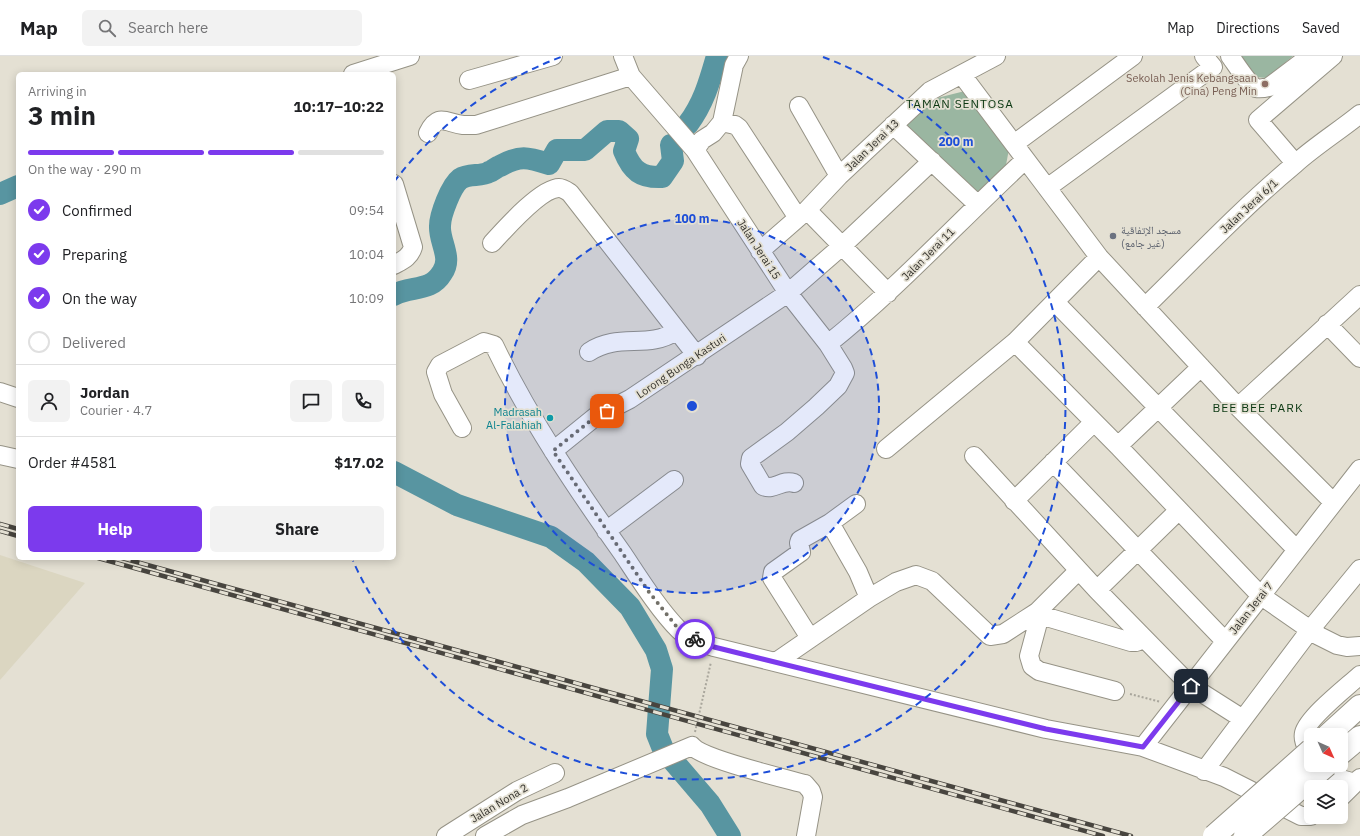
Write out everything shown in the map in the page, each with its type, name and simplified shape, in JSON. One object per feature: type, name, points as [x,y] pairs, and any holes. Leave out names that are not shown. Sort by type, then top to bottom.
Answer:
[{"type":"main road","points":[[1336,728],[1360,706]]},
{"type":"main road","points":[[1348,747],[1360,737]]},
{"type":"main road","points":[[1214,836],[1304,756]]},
{"type":"main road","points":[[1245,836],[1319,772]]},
{"type":"street","points":[[360,72],[410,56]]},
{"type":"street","points":[[469,80],[553,56]]},
{"type":"street","name":"Jalan Jerai 15","points":[[623,56],[631,76],[694,150],[788,293],[828,344],[843,368],[845,373],[838,386],[787,432],[753,456],[750,461],[761,485],[769,488],[783,482],[794,483]]},
{"type":"street","points":[[694,150],[702,140],[713,133],[722,122],[734,65],[739,56]]},
{"type":"street","name":"Jalan Jerai 13","points":[[760,251],[802,214],[839,176],[930,91],[996,56]]},
{"type":"street","points":[[1014,144],[1133,56]]},
{"type":"street","points":[[1230,56],[1250,83],[1256,88],[1261,89],[1269,87],[1310,56]]},
{"type":"street","points":[[1295,163],[1258,120],[1333,56]]},
{"type":"street","points":[[1046,188],[1208,61]]},
{"type":"street","points":[[962,75],[1099,257],[1238,407],[1333,502]]},
{"type":"street","points":[[428,133],[432,125],[438,120],[463,125],[476,124],[631,76]]},
{"type":"street","points":[[799,106],[839,176]]},
{"type":"street","name":"Jalan Jerai 6/1","points":[[1145,307],[1221,232],[1295,163],[1331,138],[1360,114]]},
{"type":"street","points":[[722,122],[735,125],[739,128],[802,214],[842,246],[888,293]]},
{"type":"street","points":[[893,125],[978,204]]},
{"type":"street","name":"Jalan Jerai 11","points":[[828,344],[865,315],[1025,160]]},
{"type":"street","name":"Lorong Bunga Kasturi","points":[[553,451],[595,417],[630,399],[697,356],[788,293],[842,246],[932,161]]},
{"type":"street","points":[[492,244],[518,217],[545,193],[560,188],[566,190],[570,193],[676,331],[697,356]]},
{"type":"street","points":[[396,191],[413,247],[411,253],[406,258],[396,264]]},
{"type":"street","points":[[886,449],[1015,342],[1099,257]]},
{"type":"street","points":[[1238,407],[1360,295]]},
{"type":"street","points":[[1055,302],[1296,549]]},
{"type":"street","points":[[1327,324],[1360,358]]},
{"type":"street","points":[[589,352],[599,345],[615,341],[661,339],[676,331]]},
{"type":"street","points":[[462,428],[444,394],[436,372],[440,365],[484,342],[489,342],[494,345],[553,451],[606,531],[649,592],[680,631],[714,647],[1046,729],[1143,747],[1204,771],[1224,777],[1301,816],[1304,816]]},
{"type":"street","points":[[1015,342],[1118,446],[1178,511],[1260,595],[1310,630],[1337,645],[1347,647],[1360,646]]},
{"type":"street","points":[[1118,446],[1201,367]]},
{"type":"street","points":[[1014,501],[1094,422]]},
{"type":"street","points":[[0,455],[16,459]]},
{"type":"street","points":[[974,456],[1078,571],[1191,686],[1243,719]]},
{"type":"street","points":[[1053,462],[1225,641]]},
{"type":"street","name":"Jalan Jerai 7","points":[[1143,747],[1260,595],[1360,469]]},
{"type":"street","points":[[606,531],[674,480]]},
{"type":"street","points":[[810,638],[772,578],[773,572],[801,552],[799,543],[800,540],[856,504]]},
{"type":"street","points":[[1096,590],[1178,511]]},
{"type":"street","points":[[830,522],[858,572],[869,598]]},
{"type":"street","points":[[1204,771],[1310,630],[1360,569]]},
{"type":"street","points":[[776,662],[869,598],[896,582],[916,575],[932,581],[990,636],[1003,634],[1038,613],[1078,571]]},
{"type":"street","points":[[1038,613],[1131,642],[1144,639]]},
{"type":"street","points":[[1038,613],[1029,656],[1032,666],[1039,671],[1115,690]]},
{"type":"street","points":[[1306,728],[1322,709],[1360,675]]},
{"type":"street","points":[[485,836],[522,815],[568,798],[688,748],[725,761],[804,784],[811,791],[813,797],[806,836]]},
{"type":"street","points":[[1327,772],[1334,777],[1358,781]]},
{"type":"street","name":"Jalan Nona 2","points":[[446,836],[517,791],[554,773]]},
{"type":"street","points":[[1348,790],[1358,781]]},
{"type":"path","points":[[688,748],[714,647]]},
{"type":"path","points":[[1115,690],[1176,705]]},
{"type":"shaded area","points":[[0,555],[85,583],[0,680]]},
{"type":"green space","points":[[1238,56],[1293,56],[1267,78],[1254,77]]},
{"type":"green space","name":"TAMAN SENTOSA","points":[[965,91],[1009,149],[1006,165],[975,196],[904,127],[933,99]]},
{"type":"waterway","points":[[688,124],[702,100],[717,56]]},
{"type":"waterway","points":[[396,294],[426,286],[437,279],[442,273],[445,267],[446,256],[440,232],[440,221],[450,194],[460,179],[467,176],[492,171],[507,162],[518,159],[524,158],[549,164],[557,150],[585,150],[607,131],[619,131],[628,139],[624,151],[630,164],[638,172],[648,176],[662,177],[673,161],[671,145]]},
{"type":"waterway","points":[[0,194],[16,187]]},
{"type":"waterway","points":[[396,473],[457,505],[551,537],[586,562],[630,607],[656,650],[662,669],[657,734],[663,749],[710,804],[730,836]]},
{"type":"railway","points":[[0,524],[16,528]]},
{"type":"railway","points":[[0,531],[16,535]]},
{"type":"railway","points":[[105,560],[1103,836]]},
{"type":"railway","points":[[129,560],[1131,836]]},
{"type":"way so far","points":[[607,411],[595,417],[553,451],[606,531],[649,592],[680,631],[695,639]]},
{"type":"place","name":"Sekolah Jenis Kebangsaan (Cina) Peng Min","points":[[1265,84]]},
{"type":"place","name":"مسجد الإتفاقية (غير جامع)","points":[[1113,236]]},
{"type":"place","name":"Madrasah Al-Falahiah","points":[[550,418]]},
{"type":"district","name":"TAMAN SENTOSA","points":[[960,103]]},
{"type":"district","name":"BEE BEE PARK","points":[[1258,407]]},
{"type":"route","points":[[695,639],[714,647],[1046,729],[1143,747],[1191,686]]}]
